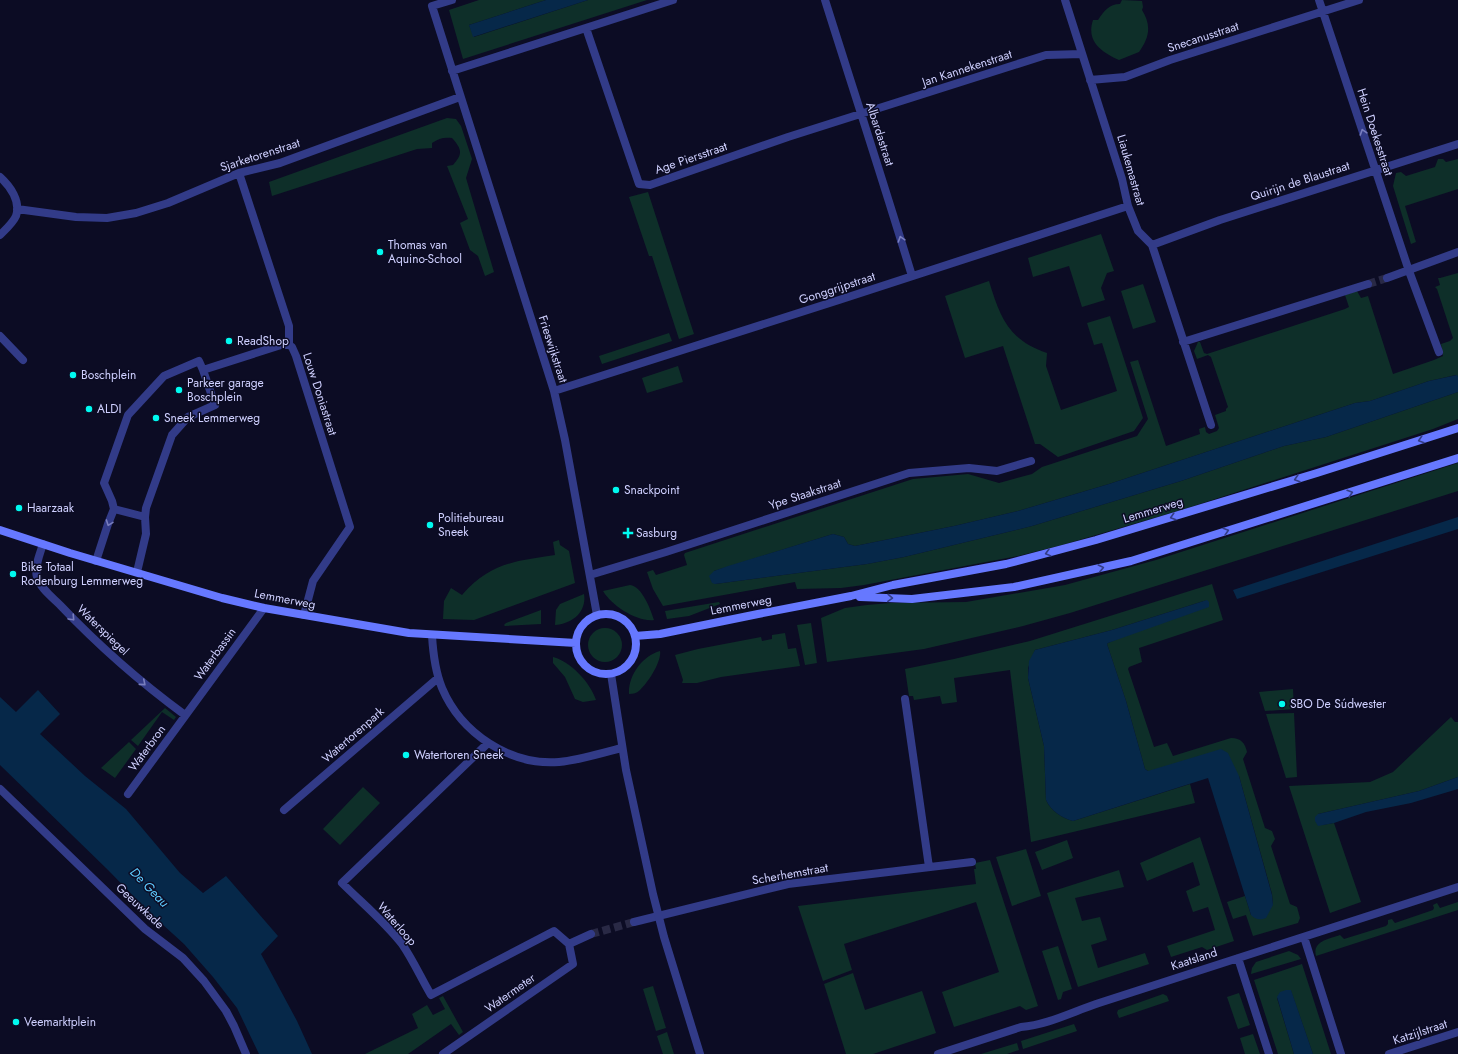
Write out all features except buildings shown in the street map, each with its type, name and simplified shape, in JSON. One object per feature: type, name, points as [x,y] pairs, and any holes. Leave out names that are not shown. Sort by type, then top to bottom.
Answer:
[{"type":"main road","name":"Lemmerweg","points":[[635,636],[660,634],[851,596],[893,585],[1006,564],[1096,540],[1317,473],[1458,428]]},
{"type":"main road","name":"Lemmerweg","points":[[851,596],[912,599],[1014,587],[1123,563],[1458,458]]},
{"type":"main road","name":"Lemmerweg","points":[[0,530],[96,561],[222,598],[264,608],[409,633],[576,642]]},
{"type":"main road","points":[[605,614],[619,616],[628,624],[635,636],[635,653],[626,667],[619,672],[611,674],[597,674],[586,667],[578,656],[576,642],[577,635],[584,623],[597,615],[605,614]]},
{"type":"street","name":"Frieswijkstraat","points":[[452,0],[432,6],[554,391],[567,447],[597,615]]},
{"type":"street","points":[[452,71],[674,0]]},
{"type":"street","name":"Albardastraat","points":[[825,0],[912,276]]},
{"type":"street","name":"Liaukemastraat","points":[[1065,0],[1122,180],[1128,206],[1138,231],[1152,245],[1211,425]]},
{"type":"street","name":"Hein Doekesstraat","points":[[1319,0],[1409,270],[1439,352]]},
{"type":"street","name":"Snecanusstraat","points":[[1090,80],[1125,77],[1170,60],[1359,0]]},
{"type":"street","name":"Age Piersstraat","points":[[586,28],[639,184],[650,185],[788,137],[862,115]]},
{"type":"street","name":"Jan Kannekenstraat","points":[[862,115],[1046,55],[1082,54]]},
{"type":"street","name":"Sjarketorenstraat","points":[[17,209],[76,217],[107,218],[136,213],[168,203],[239,173],[280,163],[460,97]]},
{"type":"street","name":"Quirijn de Blaustraat","points":[[1152,245],[1220,220],[1375,169],[1458,144]]},
{"type":"street","name":"Louw Doniastraat","points":[[239,173],[289,326],[289,345],[292,347],[296,356],[350,527],[313,582],[304,615]]},
{"type":"street","points":[[0,177],[12,190],[17,209],[14,220],[0,235]]},
{"type":"street","name":"Gonggrijpstraat","points":[[554,391],[1128,206]]},
{"type":"street","points":[[1387,278],[1458,252]]},
{"type":"street","points":[[1183,342],[1368,284]]},
{"type":"street","points":[[0,336],[23,360]]},
{"type":"street","points":[[202,370],[281,345],[289,345]]},
{"type":"street","points":[[96,561],[114,509],[104,483],[128,415],[164,376],[199,361],[215,405],[188,417],[172,435],[146,508],[146,534],[137,572]]},
{"type":"street","name":"Ype Staakstraat","points":[[590,575],[666,552],[909,473],[969,468],[998,472],[1031,461]]},
{"type":"street","points":[[114,509],[145,517]]},
{"type":"street","name":"Waterspiegel","points":[[43,544],[36,573],[42,586],[77,623],[123,666],[185,715]]},
{"type":"street","name":"Waterbassin","points":[[185,715],[264,608]]},
{"type":"street","points":[[432,635],[438,678],[447,698],[458,715],[470,729],[488,743],[516,756],[532,760],[558,762],[622,748]]},
{"type":"street","points":[[611,674],[622,748],[637,826],[658,916],[700,1054]]},
{"type":"street","name":"Watertorenpark","points":[[284,810],[438,678]]},
{"type":"street","points":[[905,699],[929,867]]},
{"type":"street","name":"Waterbron","points":[[128,794],[185,715]]},
{"type":"street","name":"Waterloop","points":[[488,743],[342,883],[402,944],[430,995],[554,931],[569,944]]},
{"type":"street","name":"Geeuwkade","points":[[0,789],[145,929],[183,958],[204,981],[226,1011],[246,1054]]},
{"type":"street","name":"Scherhemstraat","points":[[658,916],[788,884],[972,862]]},
{"type":"street","name":"Kaatsland","points":[[938,1054],[1021,1027],[1031,1026],[1053,1019],[1458,887]]},
{"type":"street","points":[[634,922],[658,916]]},
{"type":"street","points":[[569,944],[591,934]]},
{"type":"street","points":[[1304,938],[1341,1054]]},
{"type":"street","name":"Watermeter","points":[[444,1054],[572,964],[569,944]]},
{"type":"street","points":[[1238,958],[1269,1054]]},
{"type":"street","name":"Katzijlstraat","points":[[1389,1054],[1458,1032]]},
{"type":"green space","points":[[479,0],[546,0],[469,25],[474,37],[588,0],[647,0],[463,59],[449,10]]},
{"type":"green space","points":[[1122,0],[1142,1],[1142,10],[1147,21],[1148,32],[1145,42],[1139,52],[1119,60],[1106,53],[1097,45],[1093,40],[1091,27],[1093,20],[1098,20],[1107,9],[1113,5],[1120,4]]},
{"type":"green space","points":[[447,118],[456,119],[461,126],[472,159],[466,178],[494,272],[485,276],[478,256],[470,250],[460,223],[468,219],[447,166],[453,165],[460,155],[458,145],[452,138],[437,140],[432,143],[432,148],[417,149],[272,196],[269,182]]},
{"type":"green space","points":[[1438,159],[1443,159],[1446,162],[1458,159],[1458,189],[1405,206],[1416,242],[1411,244],[1393,186],[1396,173],[1401,172],[1406,176],[1435,167]]},
{"type":"green space","points":[[648,192],[694,334],[679,339],[652,256],[649,256],[629,197]]},
{"type":"green space","points":[[1101,234],[1114,271],[1107,273],[1101,288],[1105,300],[1082,307],[1069,266],[1033,277],[1028,258]]},
{"type":"green space","points":[[1458,273],[1458,377],[1456,375],[1429,381],[1370,401],[1355,403],[1109,484],[1018,511],[954,526],[855,546],[848,544],[844,537],[833,534],[714,571],[715,584],[867,564],[904,557],[1032,526],[1181,481],[1284,446],[1326,437],[1458,392],[1458,419],[1433,429],[1181,510],[1062,545],[1018,556],[864,585],[841,588],[797,589],[795,582],[663,606],[653,589],[647,572],[653,570],[656,575],[687,565],[684,555],[685,553],[913,479],[968,474],[999,483],[1032,474],[1042,467],[1137,436],[1148,419],[1130,362],[1138,360],[1166,446],[1200,434],[1199,429],[1205,427],[1206,432],[1209,434],[1217,431],[1219,428],[1215,415],[1226,411],[1228,407],[1211,357],[1208,355],[1197,359],[1194,351],[1198,342],[1200,342],[1204,353],[1207,354],[1345,309],[1349,307],[1345,295],[1357,291],[1361,298],[1368,296],[1393,374],[1434,360],[1443,356],[1441,344],[1450,341],[1453,338],[1437,289],[1435,287],[1440,285],[1438,278]]},
{"type":"green space","points":[[989,281],[997,306],[1014,334],[1034,348],[1047,353],[1046,366],[1061,410],[1117,391],[1102,343],[1094,345],[1087,323],[1110,316],[1143,418],[1134,431],[1058,457],[1040,444],[1035,444],[1003,346],[965,358],[945,296]]},
{"type":"green space","points":[[1143,284],[1156,322],[1133,329],[1121,291]]},
{"type":"green space","points":[[669,333],[672,341],[602,364],[599,356]]},
{"type":"green space","points":[[678,366],[683,382],[647,393],[642,378]]},
{"type":"green space","points":[[1458,463],[1458,491],[1070,613],[1023,626],[924,649],[827,662],[821,618],[845,608],[890,603],[966,602],[1065,585],[1156,560]]},
{"type":"green space","points":[[559,540],[560,545],[569,551],[575,583],[474,620],[443,619],[444,601],[451,588],[462,595],[472,584],[483,576],[504,565],[528,559],[555,555],[553,542]]},
{"type":"green space","points":[[1212,584],[1223,620],[1139,648],[1142,662],[1129,667],[1128,669],[1154,747],[1167,743],[1173,756],[1231,738],[1240,740],[1245,746],[1247,752],[1243,759],[1265,828],[1272,831],[1275,839],[1271,846],[1290,904],[1297,907],[1300,918],[1298,923],[1253,936],[1246,915],[1233,919],[1227,902],[1245,896],[1251,915],[1273,905],[1272,894],[1239,776],[1148,771],[1145,769],[1126,701],[1107,644],[1207,600],[1112,630],[1035,650],[1028,668],[1028,678],[1044,746],[1046,800],[1057,814],[1073,821],[1190,784],[1195,803],[1031,842],[1010,670],[954,678],[957,702],[942,704],[940,696],[914,700],[913,696],[909,696],[905,669],[1030,641]]},
{"type":"green space","points":[[630,585],[638,589],[642,594],[654,620],[647,620],[633,616],[612,602],[603,591]]},
{"type":"green space","points":[[584,594],[583,606],[577,616],[567,622],[555,625],[556,610],[560,604]]},
{"type":"green space","points":[[719,602],[720,604],[689,616],[667,619],[665,611]]},
{"type":"green space","points":[[541,610],[541,624],[504,625],[506,623]]},
{"type":"green space","points":[[811,623],[817,663],[805,665],[797,625]]},
{"type":"green space","points":[[602,628],[608,628],[612,629],[619,635],[622,645],[621,652],[615,659],[608,662],[602,662],[598,661],[591,655],[588,648],[588,642],[589,638],[595,631]]},
{"type":"green space","points":[[785,633],[788,649],[796,648],[800,666],[721,677],[697,683],[682,683],[683,680],[675,655],[761,637],[762,641],[772,639],[772,635]]},
{"type":"green space","points":[[660,651],[657,666],[647,682],[638,692],[629,694],[631,680],[637,668],[647,657]]},
{"type":"green space","points":[[553,657],[573,668],[585,680],[596,700],[583,702],[575,699],[565,677],[553,663]]},
{"type":"green space","points":[[1293,689],[1294,709],[1265,711],[1259,692]]},
{"type":"green space","points":[[165,708],[176,717],[174,720],[162,712],[138,746],[131,740]]},
{"type":"green space","points":[[1294,713],[1297,777],[1286,778],[1266,714]]},
{"type":"green space","points":[[1451,717],[1455,722],[1458,722],[1458,777],[1419,791],[1318,814],[1322,825],[1334,823],[1361,902],[1330,913],[1289,786],[1370,782],[1393,772]]},
{"type":"green space","points":[[129,742],[136,749],[115,778],[101,768]]},
{"type":"green space","points":[[363,787],[380,803],[340,845],[323,829]]},
{"type":"green space","points":[[1200,837],[1234,941],[1207,950],[1202,947],[1171,957],[1167,946],[1215,930],[1208,907],[1193,912],[1186,891],[1200,885],[1193,862],[1147,881],[1140,863]]},
{"type":"green space","points":[[1067,840],[1073,858],[1042,870],[1035,852]]},
{"type":"green space","points":[[1026,849],[1041,896],[1012,906],[996,857]]},
{"type":"green space","points":[[990,860],[1038,1006],[1026,1010],[1020,1006],[954,1027],[942,992],[999,972],[976,902],[844,944],[852,970],[823,981],[798,906],[976,884],[974,869],[976,869],[975,863]]},
{"type":"green space","points":[[1119,870],[1124,887],[1075,898],[1082,921],[1100,917],[1107,940],[1091,945],[1098,968],[1145,953],[1149,964],[1078,987],[1047,893]]},
{"type":"green space","points":[[1458,902],[1458,910],[1316,956],[1315,951],[1317,947],[1322,941],[1327,939],[1340,935],[1344,939],[1386,926],[1388,924],[1388,920],[1392,919],[1395,923],[1433,910],[1433,905],[1437,903],[1440,908]]},
{"type":"green space","points":[[1058,946],[1072,989],[1063,992],[1061,999],[1058,1000],[1042,951]]},
{"type":"green space","points":[[1289,951],[1298,955],[1301,959],[1251,974],[1252,968],[1256,962]]},
{"type":"green space","points":[[1302,964],[1331,1054],[1313,1054],[1291,991],[1277,998],[1294,1054],[1278,1054],[1254,980]]},
{"type":"green space","points":[[853,973],[865,1010],[922,991],[936,1033],[873,1054],[846,1054],[824,984]]},
{"type":"green space","points":[[653,986],[666,1028],[656,1031],[643,989]]},
{"type":"green space","points":[[1239,993],[1250,1025],[1238,1029],[1227,997]]},
{"type":"green space","points":[[1163,994],[1167,996],[1169,1001],[1119,1018],[1117,1013],[1118,1010]]},
{"type":"green space","points":[[443,996],[463,1032],[459,1035],[451,1024],[408,1054],[365,1054],[418,1028],[412,1014],[427,1005],[433,1015],[445,1009],[439,998]]},
{"type":"green space","points":[[1074,1024],[1077,1031],[1023,1049],[1021,1041]]},
{"type":"green space","points":[[667,1032],[674,1054],[663,1054],[657,1036]]},
{"type":"green space","points":[[1253,1034],[1260,1054],[1245,1054],[1240,1038]]},
{"type":"green space","points":[[1017,1043],[1019,1050],[1007,1054],[981,1054]]},
{"type":"water","points":[[546,0],[588,0],[473,37],[469,25]]},
{"type":"water","points":[[1457,375],[1458,392],[1326,437],[1284,446],[1181,481],[1032,526],[904,557],[867,564],[715,584],[712,583],[709,576],[714,571],[728,566],[833,534],[844,537],[848,544],[855,546],[954,526],[1018,511],[1109,484],[1355,403],[1370,401],[1429,381]]},
{"type":"water","points":[[1458,517],[1458,529],[1237,599],[1233,590]]},
{"type":"water","points":[[1207,600],[1209,602],[1209,607],[1107,644],[1126,701],[1145,769],[1148,771],[1221,749],[1228,753],[1239,776],[1272,895],[1273,905],[1266,918],[1262,919],[1256,919],[1251,915],[1208,778],[1073,821],[1057,814],[1046,800],[1044,746],[1028,678],[1029,661],[1035,650],[1112,630]]},
{"type":"water","name":"De Geau","points":[[38,690],[60,714],[40,734],[85,776],[126,809],[180,873],[203,893],[226,876],[278,936],[261,954],[297,1021],[312,1054],[259,1054],[237,1008],[213,977],[184,944],[150,913],[0,765],[0,697],[16,712]]},
{"type":"water","points":[[1458,777],[1458,789],[1411,803],[1366,812],[1334,823],[1318,826],[1315,821],[1315,817],[1318,814],[1419,791]]},
{"type":"water","points":[[1291,990],[1313,1054],[1294,1054],[1277,997],[1280,992]]},
{"type":"tunnel","points":[[1368,284],[1387,278]]},
{"type":"tunnel","points":[[591,934],[634,922]]},
{"type":"place","name":"Thomas van Aquino-School","points":[[380,252]]},
{"type":"place","name":"ReadShop","points":[[229,341]]},
{"type":"place","name":"Boschplein","points":[[73,375]]},
{"type":"place","name":"Parkeer garage Boschplein","points":[[179,390]]},
{"type":"place","name":"ALDI","points":[[89,409]]},
{"type":"place","name":"Sneek Lemmerweg","points":[[156,418]]},
{"type":"place","name":"Snackpoint","points":[[616,490]]},
{"type":"place","name":"Haarzaak","points":[[19,508]]},
{"type":"place","name":"Politiebureau Sneek","points":[[430,525]]},
{"type":"place","name":"Sasburg","points":[[628,533]]},
{"type":"place","name":"Bike Totaal Rodenburg Lemmerweg","points":[[13,574]]},
{"type":"place","name":"SBO De Súdwester","points":[[1282,704]]},
{"type":"place","name":"Watertoren Sneek","points":[[406,755]]},
{"type":"place","name":"Veemarktplein","points":[[16,1022]]}]
